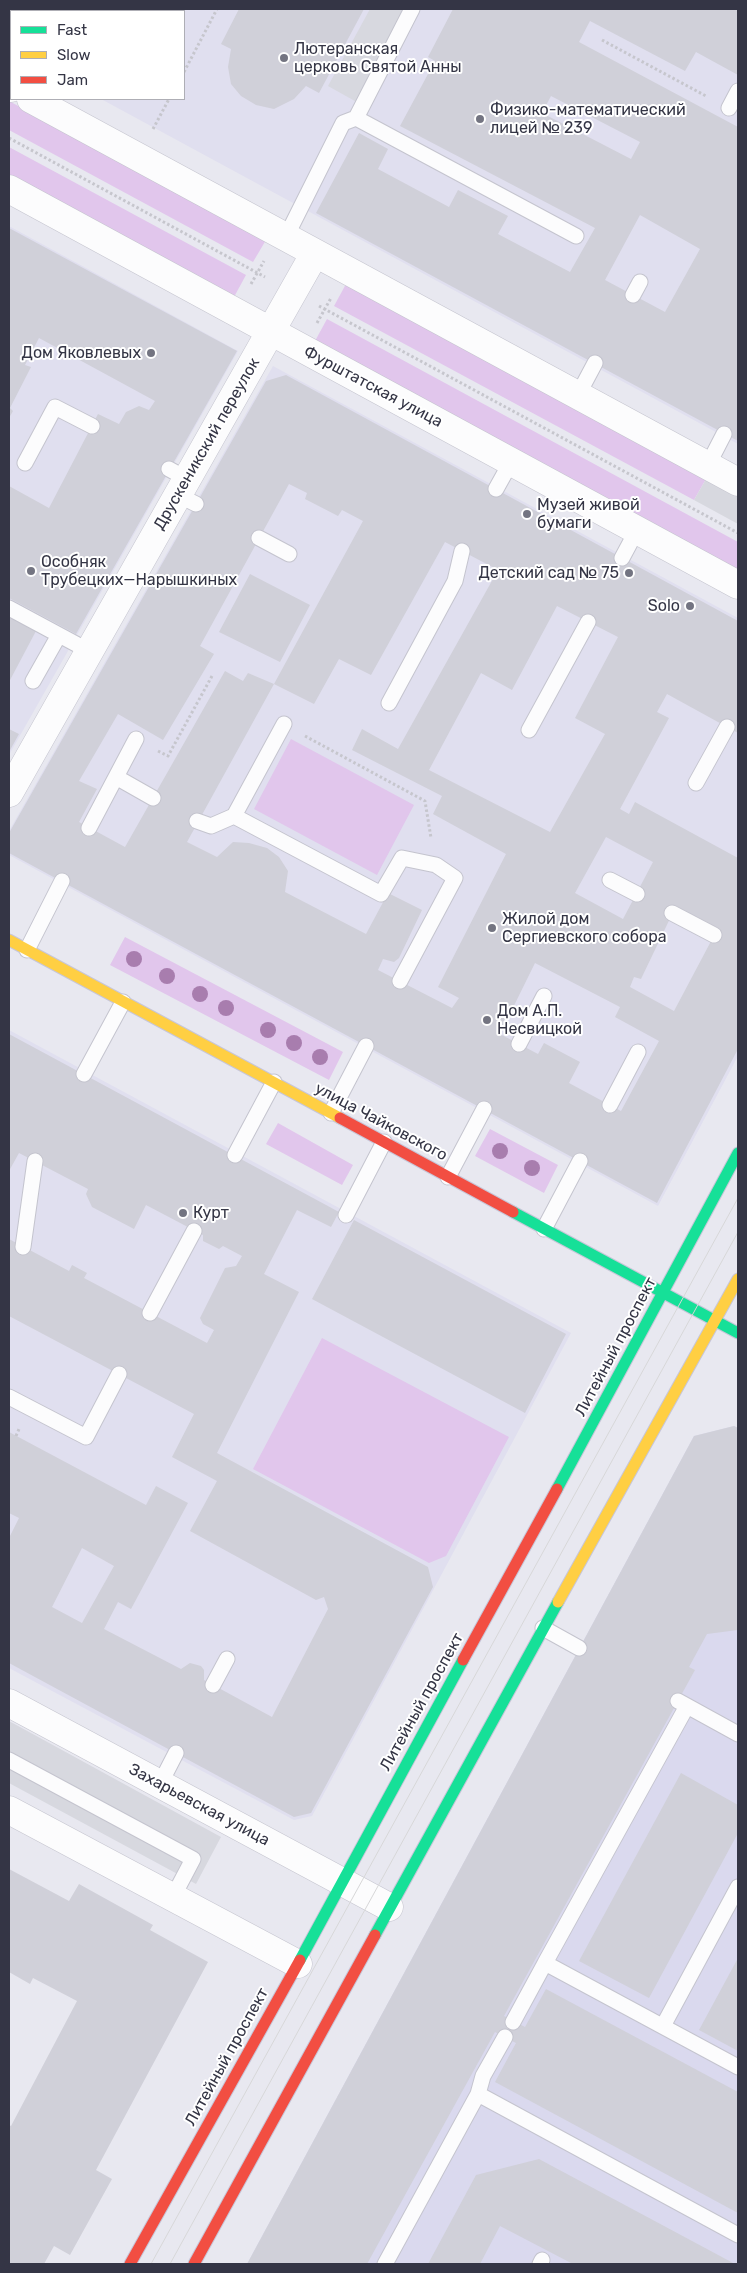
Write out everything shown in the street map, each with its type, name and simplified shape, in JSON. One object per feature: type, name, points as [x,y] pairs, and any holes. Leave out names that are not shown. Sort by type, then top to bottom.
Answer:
[{"type":"main road","name":"улица Чайковского","points":[[9,940],[738,1333]]},
{"type":"main road","name":"Литейный проспект","points":[[130,2264],[298,1964],[738,1153]]},
{"type":"main road","points":[[194,2264],[543,1628],[738,1279]]},
{"type":"street","points":[[33,100],[738,482]]},
{"type":"street","name":"Фурштатская улица","points":[[9,190],[738,585]]},
{"type":"street","name":"Друскеникский переулок","points":[[9,793],[315,253]]},
{"type":"street","name":"Захарьевская улица","points":[[9,1703],[389,1907]]},
{"type":"street","points":[[9,1810],[298,1964]]},
{"type":"lane","points":[[286,237],[343,123],[356,118],[412,9]]},
{"type":"lane","points":[[729,108],[738,91]]},
{"type":"lane","points":[[356,118],[576,236]]},
{"type":"lane","points":[[578,395],[595,363]]},
{"type":"lane","points":[[25,463],[55,407],[92,426]]},
{"type":"lane","points":[[708,465],[724,434]]},
{"type":"lane","points":[[496,489],[511,462]]},
{"type":"lane","points":[[622,558],[637,530]]},
{"type":"lane","points":[[259,538],[289,554]]},
{"type":"lane","points":[[389,703],[455,580],[462,551]]},
{"type":"lane","points":[[9,608],[89,651]]},
{"type":"lane","points":[[529,730],[588,622]]},
{"type":"lane","points":[[33,681],[59,635]]},
{"type":"lane","points":[[197,821],[211,826],[234,816],[284,724]]},
{"type":"lane","points":[[696,783],[727,726]]},
{"type":"lane","points":[[89,828],[136,739]]},
{"type":"lane","points":[[116,777],[153,798]]},
{"type":"lane","points":[[234,816],[381,894],[402,858],[436,866],[455,878],[400,982]]},
{"type":"lane","points":[[610,880],[637,894]]},
{"type":"lane","points":[[27,950],[62,881]]},
{"type":"lane","points":[[672,913],[714,935]]},
{"type":"lane","points":[[519,1044],[544,996]]},
{"type":"lane","points":[[84,1074],[123,1002]]},
{"type":"lane","points":[[331,1113],[366,1046]]},
{"type":"lane","points":[[610,1105],[638,1052]]},
{"type":"lane","points":[[235,1155],[274,1082]]},
{"type":"lane","points":[[448,1177],[484,1109]]},
{"type":"lane","points":[[346,1215],[384,1142]]},
{"type":"lane","points":[[23,1247],[35,1161]]},
{"type":"lane","points":[[544,1229],[580,1161]]},
{"type":"lane","points":[[150,1313],[194,1231]]},
{"type":"lane","points":[[9,1398],[86,1438],[119,1374]]},
{"type":"lane","points":[[543,1628],[579,1648]]},
{"type":"lane","points":[[213,1685],[227,1659]]},
{"type":"lane","points":[[513,2022],[683,1704],[738,1734]]},
{"type":"lane","points":[[160,1784],[176,1753]]},
{"type":"lane","points":[[9,1760],[193,1859],[173,1897]]},
{"type":"lane","points":[[663,2026],[738,1886]]},
{"type":"lane","points":[[545,1963],[738,2067]]},
{"type":"lane","points":[[385,2264],[478,2094],[483,2076],[505,2037]]},
{"type":"lane","points":[[478,2094],[738,2235]]},
{"type":"path","points":[[185,70],[217,9]]},
{"type":"path","points":[[602,40],[729,108]]},
{"type":"path","points":[[149,137],[168,100]]},
{"type":"path","points":[[9,138],[266,278]]},
{"type":"path","points":[[250,287],[265,259]]},
{"type":"path","points":[[314,330],[333,296]]},
{"type":"path","points":[[311,302],[738,533]]},
{"type":"path","points":[[136,739],[168,756],[212,676]]},
{"type":"path","points":[[284,724],[425,801],[436,866]]},
{"type":"shaded area","points":[[9,9],[738,9],[738,444],[103,100],[185,100],[185,10],[10,10],[9,49]]},
{"type":"shaded area","points":[[370,9],[412,9],[362,105],[328,86]]},
{"type":"shaded area","points":[[9,101],[266,240],[253,262],[9,130]]},
{"type":"shaded area","points":[[9,147],[246,275],[234,297],[9,175]]},
{"type":"shaded area","points":[[9,226],[238,351],[9,755]]},
{"type":"shaded area","points":[[346,284],[706,479],[694,500],[334,306]]},
{"type":"shaded area","points":[[327,319],[738,542],[738,570],[315,341]]},
{"type":"shaded area","points":[[273,366],[738,618],[738,1056],[658,1206],[9,855],[9,831]]},
{"type":"shaded area","points":[[706,479],[738,496],[738,524],[694,500]]},
{"type":"shaded area","points":[[291,739],[414,805],[377,875],[254,809]]},
{"type":"shaded area","points":[[125,937],[343,1052],[329,1080],[110,965]]},
{"type":"shaded area","points":[[9,1030],[571,1333],[312,1816],[294,1820],[9,1668]]},
{"type":"shaded area","points":[[278,1123],[353,1165],[342,1185],[266,1144]]},
{"type":"shaded area","points":[[490,1129],[558,1165],[544,1193],[475,1156]]},
{"type":"shaded area","points":[[322,1338],[509,1437],[446,1556],[429,1563],[253,1469]]},
{"type":"shaded area","points":[[734,1426],[738,1428],[738,2264],[247,2264],[694,1436]]},
{"type":"shaded area","points":[[9,1721],[221,1837],[196,1884],[9,1783]]},
{"type":"building","points":[[9,9],[172,9],[10,10],[9,46]]},
{"type":"building","name":"Лютеранская церковь Святой Анны","points":[[239,9],[364,9],[319,93],[306,86],[294,99],[274,109],[256,105],[241,96],[231,84],[228,67],[231,49],[221,44]]},
{"type":"building","points":[[453,9],[738,9],[738,75],[696,52],[685,71],[590,21],[579,42],[738,127],[738,441],[316,213],[359,133],[388,149],[378,169],[449,207],[458,190],[508,216],[498,234],[570,272],[595,228],[400,126],[435,61],[428,57]],"holes":[[[551,96],[640,142],[631,159],[542,113]],[[640,215],[700,249],[665,312],[605,280]]]},
{"type":"building","points":[[9,228],[237,351],[76,634],[9,598],[9,486],[49,508],[98,414],[119,424],[126,412],[139,406],[149,410],[155,401],[39,338],[25,365],[31,367],[10,408],[13,411],[9,418]]},
{"type":"building","points":[[286,375],[738,621],[738,733],[667,694],[657,712],[669,718],[620,809],[629,814],[635,802],[738,858],[738,1049],[657,1203],[9,853],[9,833],[266,381]],"holes":[[[289,484],[307,493],[305,499],[338,516],[342,510],[363,521],[274,684],[248,673],[243,681],[225,671],[125,847],[79,822],[97,789],[79,781],[118,714],[163,740],[214,654],[200,646]],[[445,542],[498,570],[398,749],[362,729],[352,750],[442,796],[433,814],[506,854],[438,987],[459,998],[452,1008],[378,970],[383,959],[394,962],[399,958],[422,910],[388,893],[366,934],[285,892],[288,871],[279,857],[267,848],[249,843],[233,842],[217,857],[187,842],[274,684],[314,704],[339,659],[371,675]],[[557,606],[618,637],[575,718],[605,734],[550,832],[429,770],[481,673],[512,690]],[[606,837],[653,862],[623,919],[575,893]],[[676,906],[718,928],[674,1011],[630,987],[634,977],[641,979]],[[535,963],[620,1007],[615,1017],[659,1041],[621,1111],[569,1083],[580,1062],[544,1043],[538,1054],[500,1034]]]},
{"type":"building","points":[[250,574],[310,605],[280,662],[219,632]]},
{"type":"building","name":"Особняк Трубецких—Нарышкиных","points":[[9,616],[36,631],[9,682]]},
{"type":"building","points":[[9,729],[19,734],[9,752]]},
{"type":"building","points":[[9,1034],[339,1212],[331,1227],[297,1210],[264,1274],[299,1292],[217,1453],[428,1567],[433,1587],[311,1813],[294,1817],[9,1663],[9,1538],[19,1518],[9,1513],[9,1432],[146,1505],[156,1486],[188,1503],[131,1609],[118,1602],[104,1629],[181,1669],[190,1663],[201,1666],[204,1670],[204,1680],[272,1717],[328,1609],[324,1597],[316,1600],[190,1531],[217,1481],[172,1457],[194,1414],[9,1316],[9,1239],[69,1271],[72,1265],[87,1273],[84,1278],[207,1343],[214,1330],[203,1324],[200,1318],[225,1268],[236,1266],[242,1256],[223,1246],[219,1249],[203,1241],[203,1235],[146,1205],[134,1229],[92,1207],[86,1194],[88,1189],[19,1153],[9,1171]],"holes":[[[82,1548],[114,1566],[82,1623],[52,1607]]]},
{"type":"building","points":[[354,1220],[566,1334],[525,1413],[312,1299]]},
{"type":"building","points":[[734,1426],[738,1428],[738,1630],[707,1634],[689,1667],[695,1670],[504,2016],[525,2027],[546,1989],[738,2092],[738,2213],[495,2082],[516,2043],[495,2032],[367,2264],[247,2264],[694,1436]]},
{"type":"building","points":[[681,1773],[738,1805],[738,1833],[649,1998],[579,1961]]},
{"type":"building","points":[[9,1869],[69,1901],[79,1884],[153,1925],[150,1930],[208,1962],[96,2170],[112,2179],[70,2255],[54,2246],[44,2264],[9,2264],[9,2125],[11,2126],[77,2001],[33,1978],[30,1984],[9,1972]]},
{"type":"building","points":[[738,1958],[738,2051],[699,2030]]},
{"type":"building","points":[[539,2159],[735,2264],[570,2264],[500,2226],[480,2264],[428,2264],[476,2175]]},
{"type":"tram line","points":[[151,2264],[738,1198]]},
{"type":"tram line","points":[[170,2264],[738,1232]]},
{"type":"traffic: fast","points":[[557,1489],[738,1153]]},
{"type":"traffic: fast","points":[[513,1212],[738,1333]]},
{"type":"traffic: fast","points":[[375,1935],[558,1602]]},
{"type":"traffic: fast","points":[[300,1960],[463,1660]]},
{"type":"traffic: slow","points":[[9,940],[340,1118]]},
{"type":"traffic: slow","points":[[558,1602],[738,1279]]},
{"type":"traffic: jam","points":[[340,1118],[513,1212]]},
{"type":"traffic: jam","points":[[463,1660],[557,1489]]},
{"type":"traffic: jam","points":[[194,2264],[375,1935]]},
{"type":"traffic: jam","points":[[130,2264],[300,1960]]},
{"type":"place","name":"Лютеранская церковь Святой Анны","points":[[284,58]]},
{"type":"place","name":"Физико-математический лицей № 239","points":[[480,119]]},
{"type":"place","name":"Дом Яковлевых","points":[[151,353]]},
{"type":"place","name":"Музей живой бумаги","points":[[527,514]]},
{"type":"place","name":"Особняк Трубецких—Нарышкиных","points":[[31,571]]},
{"type":"place","name":"Детский сад № 75","points":[[629,573]]},
{"type":"place","name":"Solo","points":[[690,606]]},
{"type":"place","name":"Жилой дом Сергиевского собора","points":[[492,928]]},
{"type":"place","name":"Дом А.П. Несвицкой","points":[[487,1020]]},
{"type":"place","name":"Курт","points":[[183,1213]]}]
